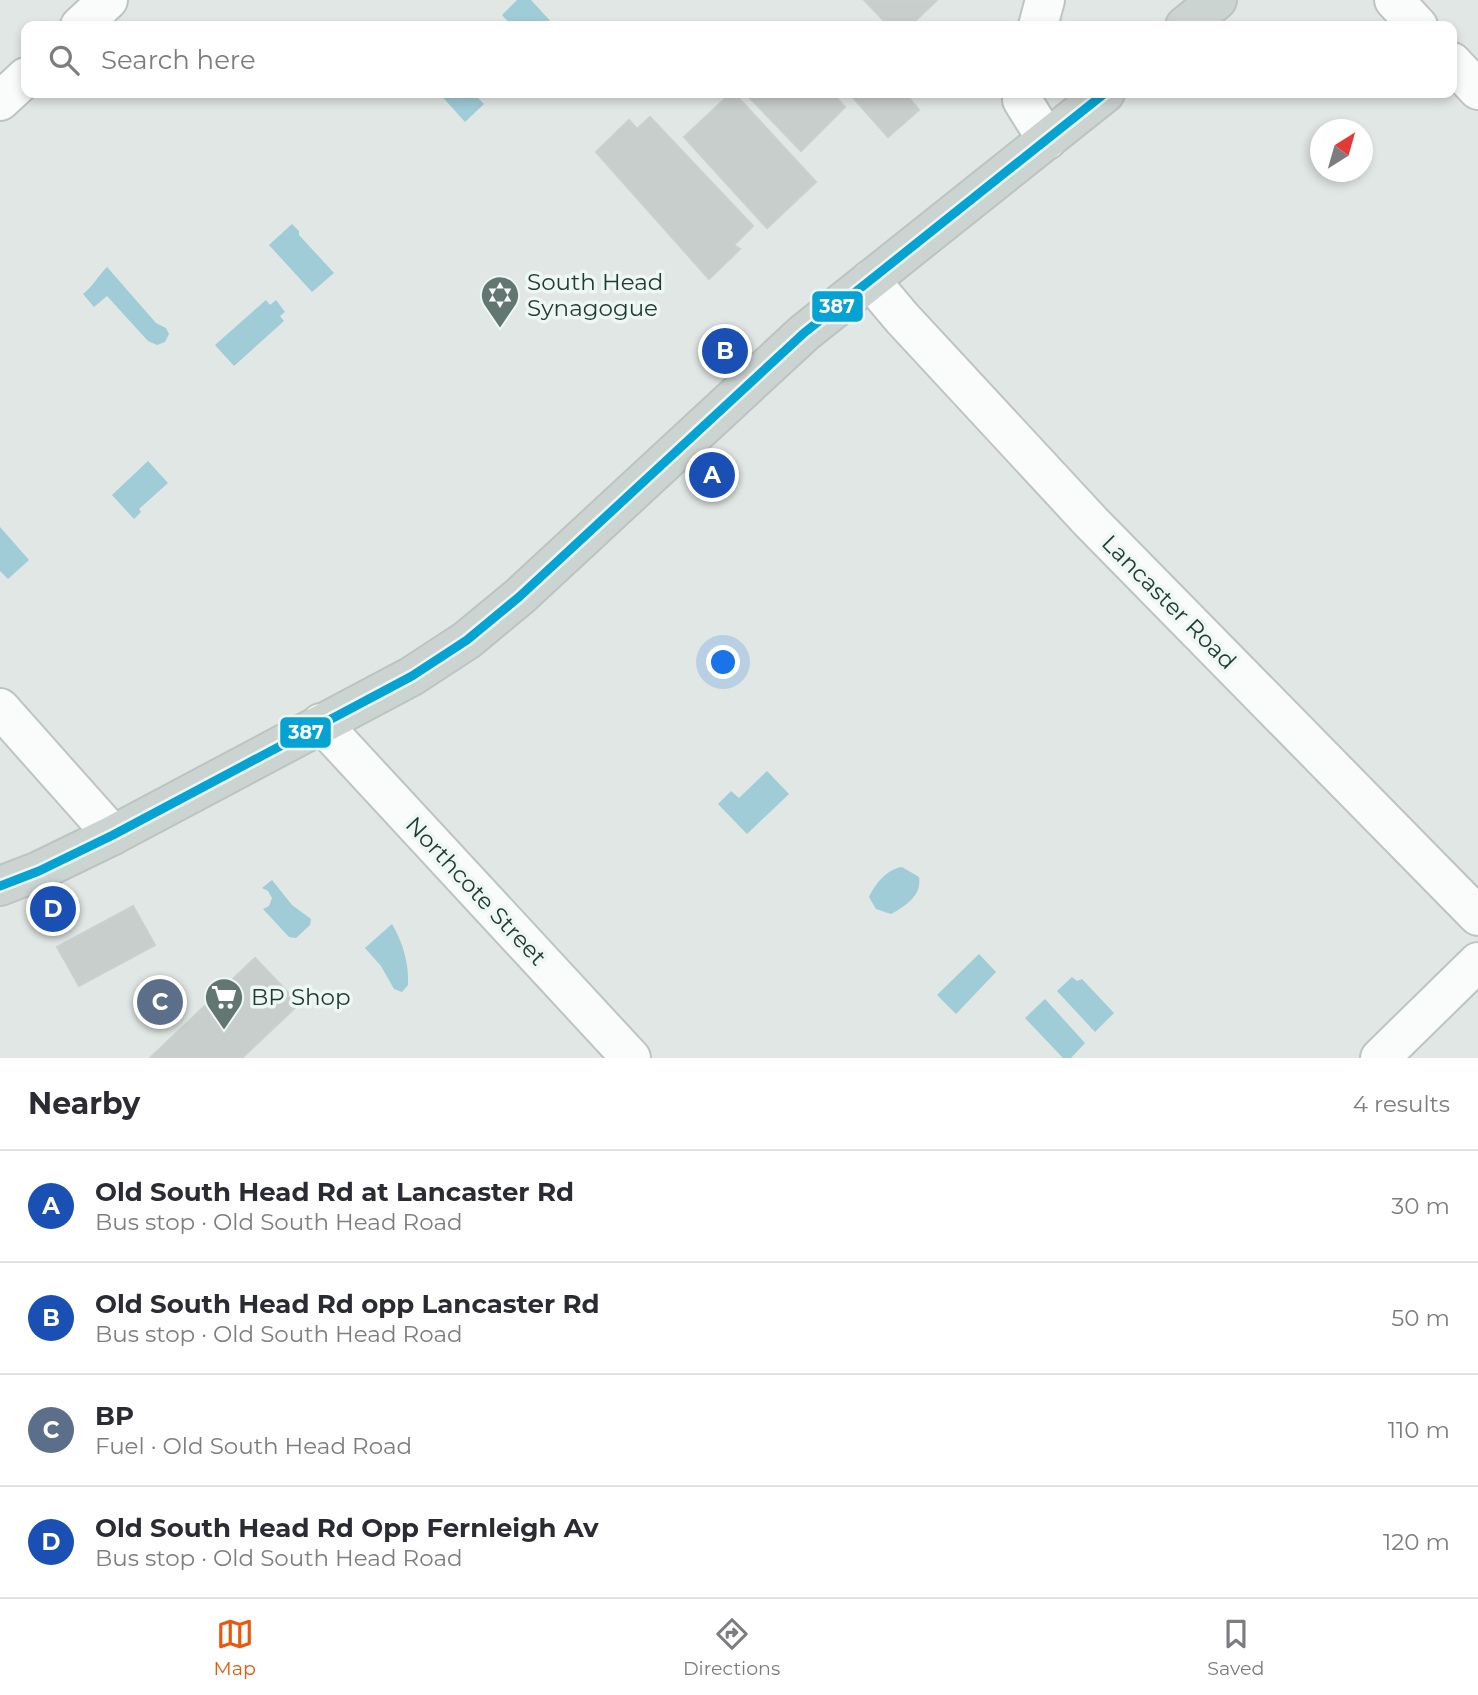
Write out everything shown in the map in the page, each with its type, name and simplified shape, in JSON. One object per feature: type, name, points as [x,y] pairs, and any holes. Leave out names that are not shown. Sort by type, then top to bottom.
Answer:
[{"type":"main road","points":[[1191,21],[1217,0]]},
{"type":"main road","points":[[0,886],[39,871],[113,835],[412,676],[467,640],[519,597],[804,333],[1099,98]]},
{"type":"street","points":[[85,21],[107,0]]},
{"type":"street","points":[[1039,21],[1045,0]]},
{"type":"street","points":[[1394,0],[1414,21]]},
{"type":"street","points":[[1457,67],[1478,90]]},
{"type":"street","points":[[0,101],[21,82]]},
{"type":"street","points":[[1022,98],[1047,141]]},
{"type":"street","name":"Lancaster Road","points":[[870,280],[1091,522],[1478,916]]},
{"type":"street","points":[[0,708],[113,835]]},
{"type":"street","name":"Northcote Street","points":[[321,723],[631,1058]]},
{"type":"street","points":[[1380,1058],[1478,962]]},
{"type":"water","points":[[517,0],[531,0],[550,21],[507,21],[502,15]]},
{"type":"water","points":[[443,98],[478,98],[484,104],[465,122]]},
{"type":"water","points":[[292,224],[334,273],[312,292],[269,245]]},
{"type":"water","points":[[107,267],[156,323],[166,328],[169,334],[165,342],[157,345],[148,341],[107,296],[94,307],[83,294]]},
{"type":"water","points":[[266,300],[270,305],[276,300],[285,312],[280,316],[284,321],[234,366],[215,345]]},
{"type":"water","points":[[148,461],[168,483],[139,509],[141,512],[134,519],[112,495]]},
{"type":"water","points":[[0,527],[29,560],[8,579],[0,571]]},
{"type":"water","points":[[767,771],[789,794],[747,834],[718,804],[731,791],[739,798]]},
{"type":"water","points":[[902,867],[919,877],[915,895],[891,914],[876,909],[869,897],[875,887],[887,874]]},
{"type":"water","points":[[272,880],[292,905],[311,919],[310,925],[296,938],[289,937],[263,909],[269,906],[272,898],[268,891],[262,888]]},
{"type":"water","points":[[392,924],[406,961],[408,985],[402,992],[394,989],[381,966],[365,948]]},
{"type":"water","points":[[979,954],[996,972],[956,1014],[937,995]]},
{"type":"water","points":[[1072,977],[1077,981],[1082,979],[1114,1013],[1095,1032],[1057,991]]},
{"type":"water","points":[[1045,999],[1085,1043],[1071,1058],[1063,1058],[1025,1018]]},
{"type":"building","points":[[864,0],[937,0],[915,21],[884,21]]},
{"type":"building","points":[[726,98],[739,98],[816,182],[767,228],[684,137]]},
{"type":"building","points":[[750,98],[837,98],[845,107],[801,151]]},
{"type":"building","points":[[853,98],[909,98],[919,110],[888,137]]},
{"type":"building","points":[[650,117],[753,226],[734,245],[740,249],[709,279],[596,152],[629,120],[637,129]]},
{"type":"building","points":[[133,906],[155,945],[79,986],[57,947]]},
{"type":"building","name":"BP Shop","points":[[255,958],[299,1004],[242,1058],[150,1058]]},
{"type":"transit line","name":"387","points":[[0,886],[39,871],[113,835],[412,676],[467,640],[519,597],[804,333],[1099,98]]},
{"type":"place","name":"South Head Synagogue","points":[[500,329]]},
{"type":"place","name":"Old South Head Rd opp Lancaster Rd","points":[[725,351]]},
{"type":"place","name":"Old South Head Rd at Lancaster Rd","points":[[712,475]]},
{"type":"place","name":"Old South Head Rd Opp Fernleigh Av","points":[[53,909]]},
{"type":"place","name":"BP","points":[[160,1002]]},
{"type":"place","name":"BP Shop","points":[[224,1031]]}]
